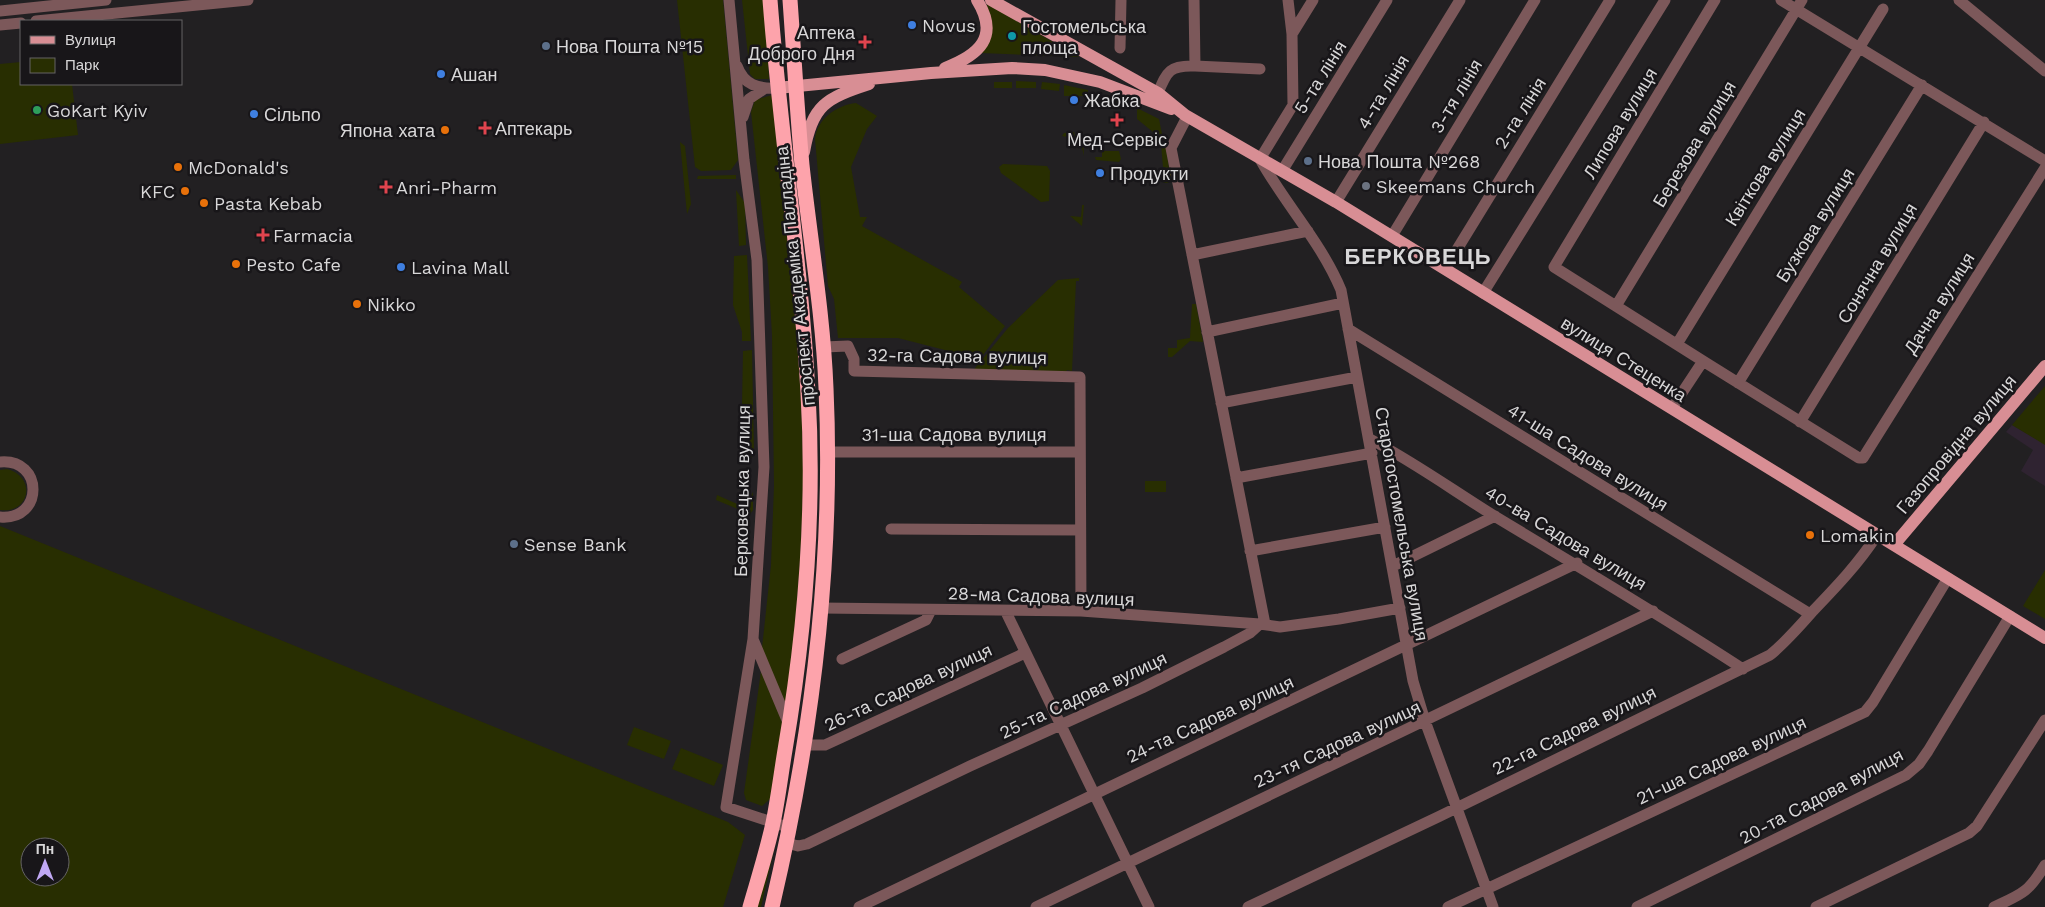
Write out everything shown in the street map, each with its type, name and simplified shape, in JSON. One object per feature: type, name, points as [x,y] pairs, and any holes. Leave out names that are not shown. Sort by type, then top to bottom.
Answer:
[{"type":"highway","points":[[770,0],[771,88]]},
{"type":"highway","points":[[790,0],[796,86]]},
{"type":"highway","name":"проспект Академіка Палладіна","points":[[772,907],[790,828],[804,745],[821,608],[827,522],[828,452],[824,347],[802,164],[796,86]]},
{"type":"highway","name":"проспект Академіка Палладіна","points":[[750,907],[773,822],[790,726],[804,604],[809,522],[810,447],[805,350],[771,88]]},
{"type":"main road","points":[[771,88],[931,73],[965,60],[983,43],[988,26],[986,17],[977,0]]},
{"type":"main road","name":"вулиця Стеценка","points":[[994,1],[1158,93],[1185,115]]},
{"type":"main road","name":"вулиця Стеценка","points":[[931,73],[1012,68],[1045,70],[1110,85],[1185,115],[1392,236],[2045,638]]},
{"type":"main road","points":[[802,164],[809,125],[815,115],[831,100],[893,77]]},
{"type":"main road","name":"Газопровідна вулиця","points":[[1894,545],[2045,366]]},
{"type":"street","points":[[0,11],[106,0]]},
{"type":"street","points":[[46,20],[248,0]]},
{"type":"street","name":"Берковецька вулиця","points":[[729,0],[741,126],[757,260],[764,467],[753,639],[726,807],[773,822]]},
{"type":"street","points":[[1120,0],[1120,48]]},
{"type":"street","points":[[1194,0],[1195,66]]},
{"type":"street","points":[[1260,159],[1293,105],[1292,34],[1288,0]]},
{"type":"street","points":[[1292,34],[1313,0]]},
{"type":"street","name":"5-та лінія","points":[[1282,171],[1387,0]]},
{"type":"street","name":"4-та лінія","points":[[1336,202],[1460,0]]},
{"type":"street","name":"3-тя лінія","points":[[1392,236],[1535,0]]},
{"type":"street","name":"2-га лінія","points":[[1445,269],[1610,0]]},
{"type":"street","points":[[1483,292],[1664,0]]},
{"type":"street","name":"Липова вулиця","points":[[1616,306],[1556,270],[1554,265],[1715,0]]},
{"type":"street","points":[[1781,0],[1799,4],[1859,48],[2045,160]]},
{"type":"street","points":[[1963,1],[2045,71]]},
{"type":"street","name":"Березова вулиця","points":[[1616,306],[1799,4]]},
{"type":"street","name":"Квіткова вулиця","points":[[1677,344],[1883,9]]},
{"type":"street","points":[[0,25],[20,23]]},
{"type":"street","name":"Берковецька вулиця","points":[[734,58],[744,80],[771,88]]},
{"type":"street","points":[[1158,93],[1170,70],[1178,65],[1260,69]]},
{"type":"street","name":"Бузкова вулиця","points":[[1738,383],[1922,85]]},
{"type":"street","name":"Берковецька вулиця","points":[[741,126],[746,104],[752,96],[771,88]]},
{"type":"street","points":[[1185,115],[1171,148],[1250,551],[1262,624],[1280,627],[1400,608]]},
{"type":"street","name":"Сонячна вулиця","points":[[1800,422],[1984,122]]},
{"type":"street","name":"Старогостомельська вулиця","points":[[1260,159],[1287,204],[1331,265],[1341,290],[1370,439],[1413,681],[1425,721],[1492,907]]},
{"type":"street","name":"Дачна вулиця","points":[[1800,422],[1859,458],[1863,458],[2045,168]]},
{"type":"street","points":[[1192,255],[1308,232]]},
{"type":"street","points":[[1207,332],[1343,303]]},
{"type":"street","points":[[1616,306],[1800,422]]},
{"type":"street","name":"41-ша Садова вулиця","points":[[1348,329],[1810,614]]},
{"type":"street","name":"32-га Садова вулиця","points":[[824,347],[848,346],[854,359],[854,371],[1080,377],[1080,452]]},
{"type":"street","points":[[1672,408],[1703,361]]},
{"type":"street","points":[[1221,403],[1358,377]]},
{"type":"street","name":"40-ва Садова вулиця","points":[[1370,439],[1403,456],[1743,669]]},
{"type":"street","name":"31-ша Садова вулиця","points":[[828,452],[1080,452]]},
{"type":"street","points":[[1080,452],[1081,612]]},
{"type":"street","points":[[1236,478],[1372,452]]},
{"type":"street","points":[[0,517],[8,517],[22,512],[27,507],[33,493],[33,486],[28,472],[22,467],[3,460]]},
{"type":"street","points":[[1393,566],[1496,516]]},
{"type":"street","points":[[1250,551],[1385,527]]},
{"type":"street","points":[[891,529],[1080,530]]},
{"type":"street","name":"22-га Садова вулиця","points":[[1248,907],[1770,655],[1788,640],[1865,553],[1877,534]]},
{"type":"street","name":"24-та Садова вулиця","points":[[859,907],[1576,563]]},
{"type":"street","name":"21-ша Садова вулиця","points":[[1448,907],[1865,712],[1873,702],[1948,578]]},
{"type":"street","name":"28-ма Садова вулиця","points":[[821,608],[1081,612],[1262,624]]},
{"type":"street","points":[[842,659],[926,620],[931,610]]},
{"type":"street","name":"23-тя Садова вулиця","points":[[1036,907],[1653,611]]},
{"type":"street","points":[[1006,612],[1092,794],[1150,907]]},
{"type":"street","name":"20-та Садова вулиця","points":[[1637,907],[1906,775],[1919,764],[1928,751],[2010,616]]},
{"type":"street","name":"25-та Садова вулиця","points":[[787,843],[798,846],[807,844],[1142,688],[1224,647],[1262,624]]},
{"type":"street","points":[[753,639],[790,726]]},
{"type":"street","name":"26-та Садова вулиця","points":[[804,745],[825,745],[1025,653]]},
{"type":"street","points":[[1816,907],[1969,833],[1977,826],[2045,720]]},
{"type":"street","points":[[773,822],[790,828]]},
{"type":"street","points":[[1994,907],[2020,895],[2032,886],[2045,866]]},
{"type":"shaded area","points":[[2012,425],[2045,444],[2045,486],[2021,471],[2033,450],[2006,432]]},
{"type":"green space","points":[[677,0],[723,0],[738,160],[731,170],[701,171],[695,167]]},
{"type":"green space","points":[[742,0],[765,0],[769,79],[755,79],[750,74]]},
{"type":"green space","points":[[987,4],[1079,57],[981,53]]},
{"type":"green space","name":"GoKart Kyiv","points":[[20,62],[20,85],[72,85],[78,135],[0,144],[0,64]]},
{"type":"green space","points":[[1016,81],[1036,82],[1036,88],[1016,88]]},
{"type":"green space","points":[[994,82],[1012,82],[1012,88],[994,88]]},
{"type":"green space","points":[[1042,82],[1060,84],[1059,91],[1041,89]]},
{"type":"green space","points":[[1064,85],[1088,90],[1088,96],[1064,96]]},
{"type":"green space","points":[[772,95],[792,286],[802,428],[803,476],[798,593],[787,710],[762,648],[771,565],[774,486],[772,335],[768,267],[751,112],[755,100]]},
{"type":"green space","points":[[1105,97],[1135,107],[1100,108],[1101,99]]},
{"type":"green space","points":[[856,103],[877,116],[867,129],[851,167],[860,217],[867,217],[862,226],[962,282],[959,287],[1005,326],[980,359],[898,338],[838,338],[834,299],[828,286],[815,139],[820,125],[829,114],[849,104]]},
{"type":"green space","points":[[1137,108],[1159,119],[1163,139],[1158,139],[1157,132],[1153,132],[1137,119]]},
{"type":"green space","points":[[1074,132],[1076,141],[1083,141],[1084,156],[1081,144],[1067,143],[1067,137],[1062,136],[1064,133]]},
{"type":"green space","points":[[680,142],[685,146],[691,204],[687,214]]},
{"type":"green space","points":[[1165,143],[1169,168],[1163,167],[1161,144]]},
{"type":"green space","points":[[1102,151],[1119,151],[1121,159],[1119,162],[1096,160],[1095,157],[1102,157]]},
{"type":"green space","points":[[1003,164],[1047,166],[1050,171],[1049,201],[1041,202],[1001,173],[999,167]]},
{"type":"green space","points":[[1166,171],[1172,177],[1166,183],[1160,177]]},
{"type":"green space","points":[[736,175],[736,179],[697,179],[698,176]]},
{"type":"green space","points":[[736,190],[745,203],[746,245],[739,246]]},
{"type":"green space","points":[[1082,205],[1084,205],[1082,226],[1070,216],[1081,217]]},
{"type":"green space","points":[[747,255],[751,341],[742,341],[742,332],[733,305],[734,256]]},
{"type":"green space","points":[[1079,278],[1079,281],[1076,281],[1072,371],[971,373],[1008,328],[1058,280]]},
{"type":"green space","points":[[1192,304],[1196,304],[1203,342],[1190,341],[1172,357],[1168,357],[1168,348],[1177,348],[1177,340],[1190,338]]},
{"type":"green space","points":[[752,350],[754,453],[750,460],[741,461],[743,351]]},
{"type":"green space","points":[[2045,386],[2045,445],[2012,425]]},
{"type":"green space","points":[[7,469],[17,473],[23,479],[26,494],[18,506],[10,510],[0,510],[0,470]]},
{"type":"green space","points":[[1145,481],[1166,481],[1166,492],[1145,492]]},
{"type":"green space","points":[[753,492],[753,510],[750,514],[716,500],[717,495],[746,508]]},
{"type":"green space","points":[[0,526],[728,822],[745,835],[723,907],[0,907]]},
{"type":"green space","points":[[2045,570],[2045,619],[2023,606]]},
{"type":"green space","points":[[761,671],[783,724],[770,799],[762,806],[746,800],[744,793]]},
{"type":"green space","points":[[634,727],[671,741],[664,759],[627,745]]},
{"type":"green space","points":[[681,748],[723,765],[714,786],[672,769]]},
{"type":"green space","points":[[777,837],[761,907],[756,907]]},
{"type":"place","name":"Novus","points":[[912,25]]},
{"type":"place","name":"Гостомельська площа","points":[[1012,36]]},
{"type":"place","name":"Аптека Доброго Дня","points":[[865,42]]},
{"type":"place","name":"Нова Пошта №15","points":[[546,46]]},
{"type":"place","name":"Ашан","points":[[441,74]]},
{"type":"place","name":"Жабка","points":[[1074,100]]},
{"type":"place","name":"GoKart Kyiv","points":[[37,110]]},
{"type":"place","name":"Сільпо","points":[[254,114]]},
{"type":"place","name":"Мед-Сервіс","points":[[1117,120]]},
{"type":"place","name":"Аптекарь","points":[[485,128]]},
{"type":"place","name":"Япона хата","points":[[445,130]]},
{"type":"place","name":"Нова Пошта №268","points":[[1308,161]]},
{"type":"place","name":"McDonald's","points":[[178,167]]},
{"type":"place","name":"Продукти","points":[[1100,173]]},
{"type":"place","name":"Skeemans Church","points":[[1366,186]]},
{"type":"place","name":"Anri-Pharm","points":[[386,187]]},
{"type":"place","name":"KFC","points":[[185,191]]},
{"type":"place","name":"Pasta Kebab","points":[[204,203]]},
{"type":"place","name":"Farmacia","points":[[263,235]]},
{"type":"place","name":"Pesto Cafe","points":[[236,264]]},
{"type":"place","name":"Lavina Mall","points":[[401,267]]},
{"type":"place","name":"Nikko","points":[[357,304]]},
{"type":"place","name":"Lomakin","points":[[1810,535]]},
{"type":"place","name":"Sense Bank","points":[[514,544]]},
{"type":"district","name":"БЕРКОВЕЦЬ","points":[[1418,256]]}]
